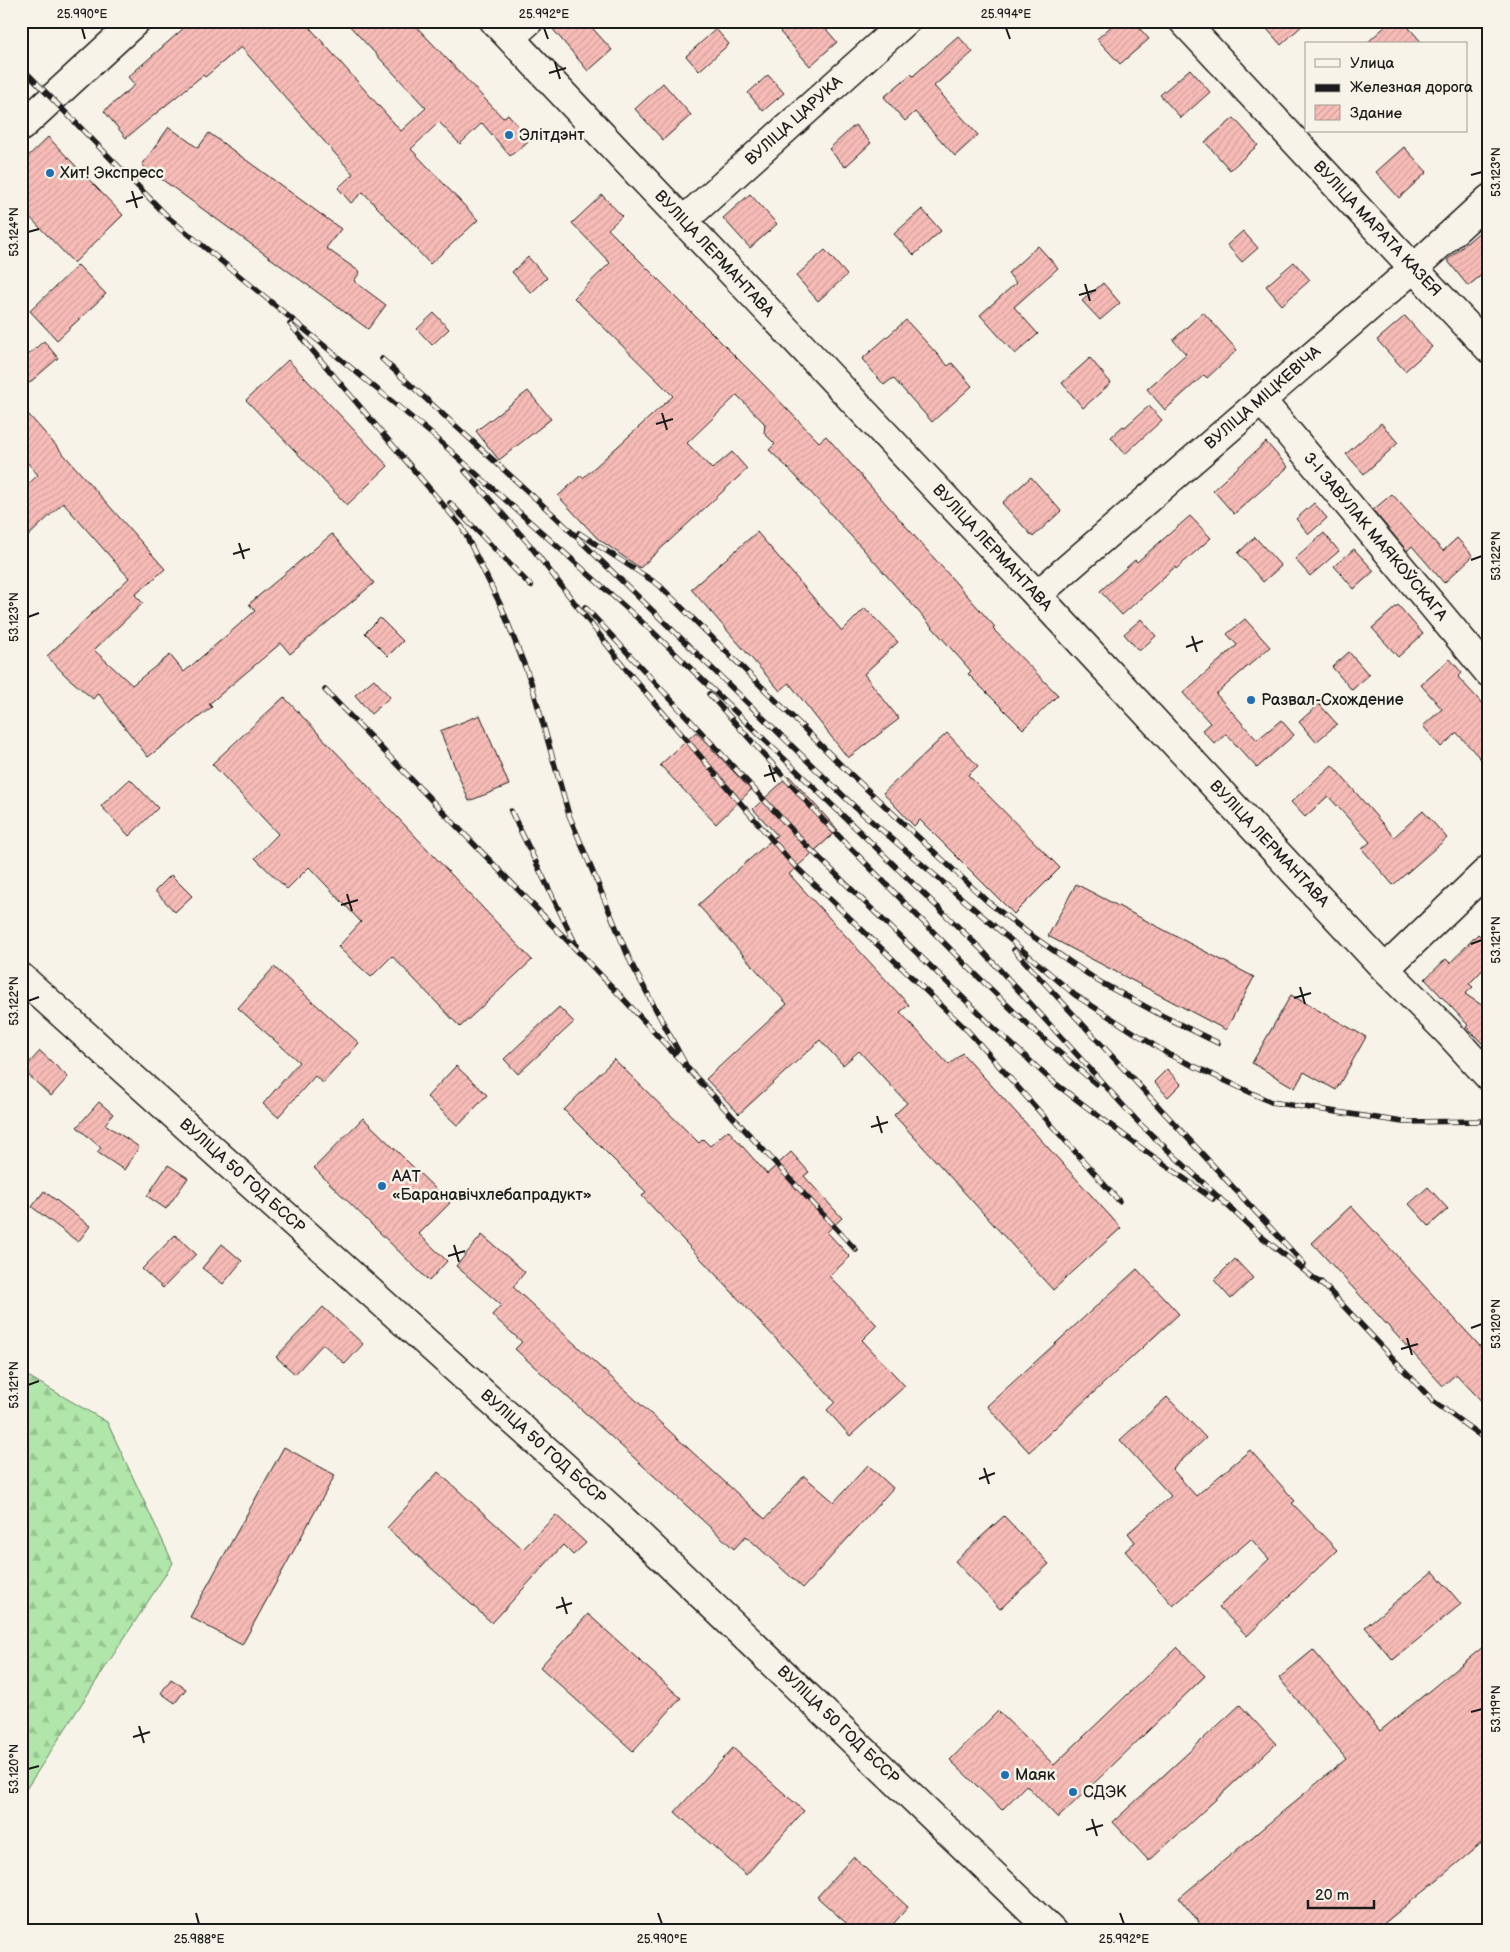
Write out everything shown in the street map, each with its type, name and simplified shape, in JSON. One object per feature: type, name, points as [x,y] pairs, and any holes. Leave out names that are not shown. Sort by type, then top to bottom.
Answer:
[{"type":"street","points":[[21,127],[136,21]]},
{"type":"street","name":"ВУЛІЦА ЦАРУКА","points":[[683,221],[906,21]]},
{"type":"street","name":"ВУЛІЦА МАРАТА КАЗЕЯ","points":[[1183,21],[1489,350]]},
{"type":"street","name":"ВУЛІЦА ЛЕРМАНТАВА","points":[[511,27],[683,221],[1037,595],[1385,969],[1449,1033],[1489,1077]]},
{"type":"street","name":"ВУЛІЦА МІЦКЕВІЧА","points":[[1037,595],[1414,268],[1489,199]]},
{"type":"street","name":"3-І ЗАВУЛАК МАЯКОЎСКАГА","points":[[1261,400],[1489,673]]},
{"type":"street","points":[[1385,969],[1489,869]]},
{"type":"street","name":"ВУЛІЦА 50 ГОД БССР","points":[[21,977],[618,1515],[1052,1931]]},
{"type":"green space","points":[[21,1372],[107,1422],[173,1563],[21,1797]]},
{"type":"building","points":[[192,21],[304,21],[401,131],[426,108],[345,21],[411,21],[503,118],[508,114],[530,140],[510,156],[482,123],[460,144],[439,122],[411,149],[478,220],[430,264],[363,192],[351,203],[338,188],[353,174],[241,47],[205,77],[203,75],[126,138],[104,111],[135,85],[128,77]]},
{"type":"building","points":[[546,21],[586,21],[612,50],[588,71]]},
{"type":"building","points":[[792,21],[819,21],[837,42],[810,66],[780,32]]},
{"type":"building","points":[[1117,21],[1133,21],[1149,39],[1120,64],[1097,39]]},
{"type":"building","points":[[1260,21],[1307,21],[1281,45]]},
{"type":"building","points":[[1391,21],[1403,21],[1421,42],[1368,42]]},
{"type":"building","points":[[716,29],[729,44],[699,71],[686,56]]},
{"type":"building","points":[[958,36],[973,52],[934,86],[978,135],[955,156],[915,112],[905,121],[884,97],[911,74],[913,76]]},
{"type":"building","points":[[1190,69],[1210,92],[1181,118],[1160,95]]},
{"type":"building","points":[[768,75],[784,93],[763,111],[748,93]]},
{"type":"building","points":[[663,83],[691,115],[663,140],[635,109]]},
{"type":"building","points":[[1234,118],[1258,145],[1230,170],[1205,142]]},
{"type":"building","points":[[855,125],[871,143],[845,167],[829,149]]},
{"type":"building","points":[[169,127],[198,148],[209,133],[341,229],[326,248],[360,272],[354,281],[386,305],[368,329],[142,165]]},
{"type":"building","points":[[48,137],[123,215],[74,263],[21,208],[21,163]]},
{"type":"building","points":[[1404,147],[1427,172],[1399,198],[1376,172]]},
{"type":"building","points":[[750,194],[777,224],[750,248],[723,218]]},
{"type":"building","points":[[602,195],[622,216],[608,229],[819,442],[826,436],[995,627],[993,629],[1058,695],[1023,729],[968,674],[971,671],[863,549],[769,450],[775,444],[764,433],[765,424],[737,395],[687,443],[712,469],[732,452],[747,469],[640,568],[597,538],[558,496],[581,475],[583,478],[673,396],[574,298],[610,263],[572,223]]},
{"type":"building","points":[[922,209],[941,231],[914,255],[894,234]]},
{"type":"building","points":[[1489,224],[1489,269],[1468,286],[1447,260]]},
{"type":"building","points":[[1243,231],[1258,248],[1242,262],[1227,245]]},
{"type":"building","points":[[1038,246],[1058,268],[1014,307],[1038,334],[1015,354],[980,315],[1016,283],[1008,273]]},
{"type":"building","points":[[825,250],[847,275],[818,301],[796,276]]},
{"type":"building","points":[[528,257],[547,278],[531,293],[512,272]]},
{"type":"building","points":[[1294,262],[1310,280],[1282,305],[1266,286]]},
{"type":"building","points":[[78,265],[106,294],[57,340],[30,311]]},
{"type":"building","points":[[1103,283],[1120,303],[1100,320],[1082,301]]},
{"type":"building","points":[[1203,312],[1237,350],[1207,378],[1204,375],[1165,410],[1147,389],[1186,354],[1173,340]]},
{"type":"building","points":[[434,313],[449,329],[432,345],[417,329]]},
{"type":"building","points":[[1405,316],[1432,347],[1405,371],[1377,340]]},
{"type":"building","points":[[906,320],[948,366],[952,363],[972,386],[932,422],[893,378],[884,385],[862,359]]},
{"type":"building","points":[[44,341],[58,358],[21,390],[21,361]]},
{"type":"building","points":[[1090,358],[1111,383],[1083,408],[1062,383]]},
{"type":"building","points":[[288,360],[388,466],[347,505],[246,400]]},
{"type":"building","points":[[528,391],[551,419],[499,460],[476,431]]},
{"type":"building","points":[[21,406],[165,569],[135,595],[143,603],[94,650],[132,685],[170,655],[184,672],[255,611],[249,604],[332,534],[374,583],[290,654],[281,643],[209,704],[212,707],[148,757],[98,693],[93,699],[66,676],[47,656],[129,578],[63,503],[21,543],[21,491],[38,475],[21,455]]},
{"type":"building","points":[[1149,406],[1162,420],[1125,454],[1111,437]]},
{"type":"building","points":[[1381,423],[1398,443],[1364,474],[1346,454]]},
{"type":"building","points":[[1266,442],[1288,467],[1234,514],[1213,490]]},
{"type":"building","points":[[1031,477],[1061,511],[1033,537],[1002,503]]},
{"type":"building","points":[[1392,494],[1443,551],[1457,538],[1473,556],[1444,583],[1412,546],[1407,551],[1373,510]]},
{"type":"building","points":[[1314,503],[1327,518],[1309,534],[1296,519]]},
{"type":"building","points":[[1190,516],[1211,538],[1176,569],[1175,567],[1122,615],[1100,591]]},
{"type":"building","points":[[757,532],[842,631],[865,608],[898,642],[864,674],[899,719],[848,758],[789,683],[780,691],[691,589]]},
{"type":"building","points":[[1324,533],[1339,551],[1310,576],[1295,559]]},
{"type":"building","points":[[1255,537],[1281,566],[1263,582],[1238,553]]},
{"type":"building","points":[[1354,549],[1374,571],[1354,589],[1334,566]]},
{"type":"building","points":[[1398,605],[1423,634],[1398,657],[1372,628]]},
{"type":"building","points":[[380,618],[403,641],[388,656],[365,633]]},
{"type":"building","points":[[1141,619],[1156,636],[1139,651],[1124,634]]},
{"type":"building","points":[[1245,619],[1270,647],[1216,694],[1257,740],[1281,720],[1294,735],[1257,768],[1226,734],[1215,744],[1202,730],[1210,723],[1183,693],[1237,645],[1227,634]]},
{"type":"building","points":[[1349,652],[1369,675],[1352,690],[1332,667]]},
{"type":"building","points":[[1450,659],[1462,673],[1458,677],[1489,711],[1489,768],[1457,733],[1441,747],[1423,726],[1442,709],[1421,685]]},
{"type":"building","points":[[374,679],[390,697],[371,714],[355,695]]},
{"type":"building","points":[[284,697],[532,960],[460,1027],[392,956],[371,977],[338,947],[361,922],[309,867],[287,889],[255,858],[278,834],[212,764]]},
{"type":"building","points":[[1319,704],[1337,724],[1316,742],[1299,722]]},
{"type":"building","points":[[480,715],[509,785],[469,801],[440,731]]},
{"type":"building","points":[[696,732],[751,790],[716,824],[660,765]]},
{"type":"building","points":[[947,733],[978,766],[968,775],[1060,868],[1014,914],[920,820],[914,826],[883,793]]},
{"type":"building","points":[[1332,765],[1394,837],[1423,811],[1447,838],[1393,885],[1362,849],[1370,842],[1328,796],[1305,817],[1291,802]]},
{"type":"building","points":[[789,776],[838,830],[789,874],[909,1005],[900,1012],[949,1065],[962,1053],[1121,1228],[1053,1290],[894,1115],[907,1103],[859,1051],[843,1065],[820,1040],[739,1114],[706,1079],[787,1004],[698,905],[777,835],[753,809]]},
{"type":"building","points":[[130,779],[158,808],[129,836],[101,806]]},
{"type":"building","points":[[171,875],[192,896],[175,912],[155,891]]},
{"type":"building","points":[[1076,884],[1254,977],[1226,1030],[1048,936]]},
{"type":"building","points":[[1478,934],[1489,944],[1489,963],[1469,984],[1473,987],[1465,994],[1489,1010],[1489,1050],[1466,1027],[1468,1025],[1425,979],[1446,959],[1450,963]]},
{"type":"building","points":[[274,967],[359,1043],[323,1083],[315,1076],[278,1117],[263,1104],[299,1062],[238,1008]]},
{"type":"building","points":[[1291,995],[1366,1037],[1336,1090],[1304,1072],[1295,1088],[1252,1063]]},
{"type":"building","points":[[559,1007],[574,1022],[518,1074],[504,1059]]},
{"type":"building","points":[[40,1051],[68,1077],[51,1096],[23,1070]]},
{"type":"building","points":[[614,1059],[699,1143],[703,1139],[710,1146],[728,1130],[767,1174],[791,1152],[809,1172],[804,1176],[842,1218],[827,1232],[850,1257],[829,1276],[877,1325],[862,1340],[905,1386],[850,1436],[827,1410],[835,1402],[642,1196],[646,1192],[564,1110]]},
{"type":"building","points":[[456,1066],[487,1095],[458,1126],[427,1097]]},
{"type":"building","points":[[1167,1069],[1181,1084],[1168,1097],[1154,1082]]},
{"type":"building","points":[[99,1102],[113,1114],[105,1124],[139,1147],[124,1170],[97,1152],[101,1148],[77,1127]]},
{"type":"building","name":"ААТ «Баранавічхлебапрадукт»","points":[[363,1118],[450,1203],[419,1234],[447,1261],[429,1281],[314,1168]]},
{"type":"building","points":[[168,1165],[188,1178],[166,1209],[147,1196]]},
{"type":"building","points":[[1428,1187],[1448,1209],[1429,1226],[1409,1204]]},
{"type":"building","points":[[44,1191],[90,1226],[78,1242],[32,1207]]},
{"type":"building","points":[[1351,1206],[1489,1356],[1489,1409],[1456,1374],[1443,1386],[1312,1243]]},
{"type":"building","points":[[175,1235],[196,1254],[163,1288],[142,1269]]},
{"type":"building","points":[[482,1235],[525,1272],[513,1287],[765,1519],[804,1476],[834,1502],[868,1465],[893,1488],[803,1588],[746,1536],[734,1549],[515,1349],[522,1342],[492,1315],[501,1305],[456,1266]]},
{"type":"building","points":[[222,1244],[242,1261],[223,1284],[202,1268]]},
{"type":"building","points":[[1235,1259],[1253,1278],[1231,1299],[1214,1280]]},
{"type":"building","points":[[1137,1269],[1179,1314],[1029,1452],[987,1406]]},
{"type":"building","points":[[323,1307],[363,1344],[345,1364],[323,1344],[295,1374],[276,1357]]},
{"type":"building","points":[[1167,1397],[1206,1438],[1172,1469],[1196,1496],[1250,1450],[1295,1501],[1292,1503],[1337,1550],[1247,1636],[1219,1607],[1269,1559],[1251,1539],[1173,1606],[1125,1551],[1135,1542],[1128,1533],[1171,1496],[1120,1440]]},
{"type":"building","points":[[284,1447],[335,1475],[242,1645],[190,1617]]},
{"type":"building","points":[[438,1472],[523,1549],[556,1515],[586,1543],[573,1555],[563,1545],[492,1623],[387,1528]]},
{"type":"building","points":[[1004,1516],[1049,1564],[1000,1609],[955,1561]]},
{"type":"building","points":[[1433,1571],[1461,1604],[1393,1660],[1365,1627]]},
{"type":"building","points":[[588,1614],[681,1698],[633,1751],[540,1667]]},
{"type":"building","points":[[1489,1642],[1489,1837],[1375,1931],[1206,1931],[1179,1898],[1346,1759],[1279,1678],[1313,1650],[1380,1731]]},
{"type":"building","points":[[1177,1647],[1205,1676],[1058,1818],[1026,1785],[1002,1810],[950,1760],[998,1711],[1054,1765]]},
{"type":"building","points":[[171,1679],[186,1689],[175,1703],[161,1693]]},
{"type":"building","points":[[1240,1705],[1276,1744],[1149,1861],[1113,1822]]},
{"type":"building","points":[[733,1748],[804,1811],[746,1875],[675,1812]]},
{"type":"building","points":[[853,1857],[908,1907],[887,1931],[855,1931],[817,1897]]},
{"type":"railway","points":[[21,67],[169,218],[434,436],[652,631],[981,949],[1140,1124],[1258,1234],[1325,1287]]},
{"type":"railway","points":[[290,324],[462,527],[502,608],[531,682],[569,815],[631,963],[689,1071]]},
{"type":"railway","points":[[382,359],[558,519],[856,808],[1075,995],[1168,1054],[1271,1102],[1403,1122],[1489,1121]]},
{"type":"railway","points":[[465,471],[529,544],[629,673],[792,863],[968,1031],[1119,1201]]},
{"type":"railway","points":[[450,503],[531,586]]},
{"type":"railway","points":[[579,533],[659,585],[844,768],[988,902],[1028,933],[1098,981],[1218,1043]]},
{"type":"railway","points":[[585,607],[806,845],[992,1026],[1052,1081],[1213,1199]]},
{"type":"railway","points":[[325,690],[617,992],[856,1250]]},
{"type":"railway","points":[[709,694],[824,821],[964,963],[1031,1028],[1096,1084]]},
{"type":"railway","points":[[511,811],[576,945]]},
{"type":"railway","points":[[1014,950],[1304,1264]]},
{"type":"railway","points":[[1321,1282],[1433,1401],[1489,1442]]},
{"type":"place","name":"Элітдэнт","points":[[509,135]]},
{"type":"place","name":"Хит! Экспресс","points":[[50,173]]},
{"type":"place","name":"Развал-Схождение","points":[[1251,700]]},
{"type":"place","name":"ААТ «Баранавічхлебапрадукт»","points":[[382,1186]]},
{"type":"place","name":"Маяк","points":[[1005,1775]]},
{"type":"place","name":"СДЭК","points":[[1073,1792]]}]
